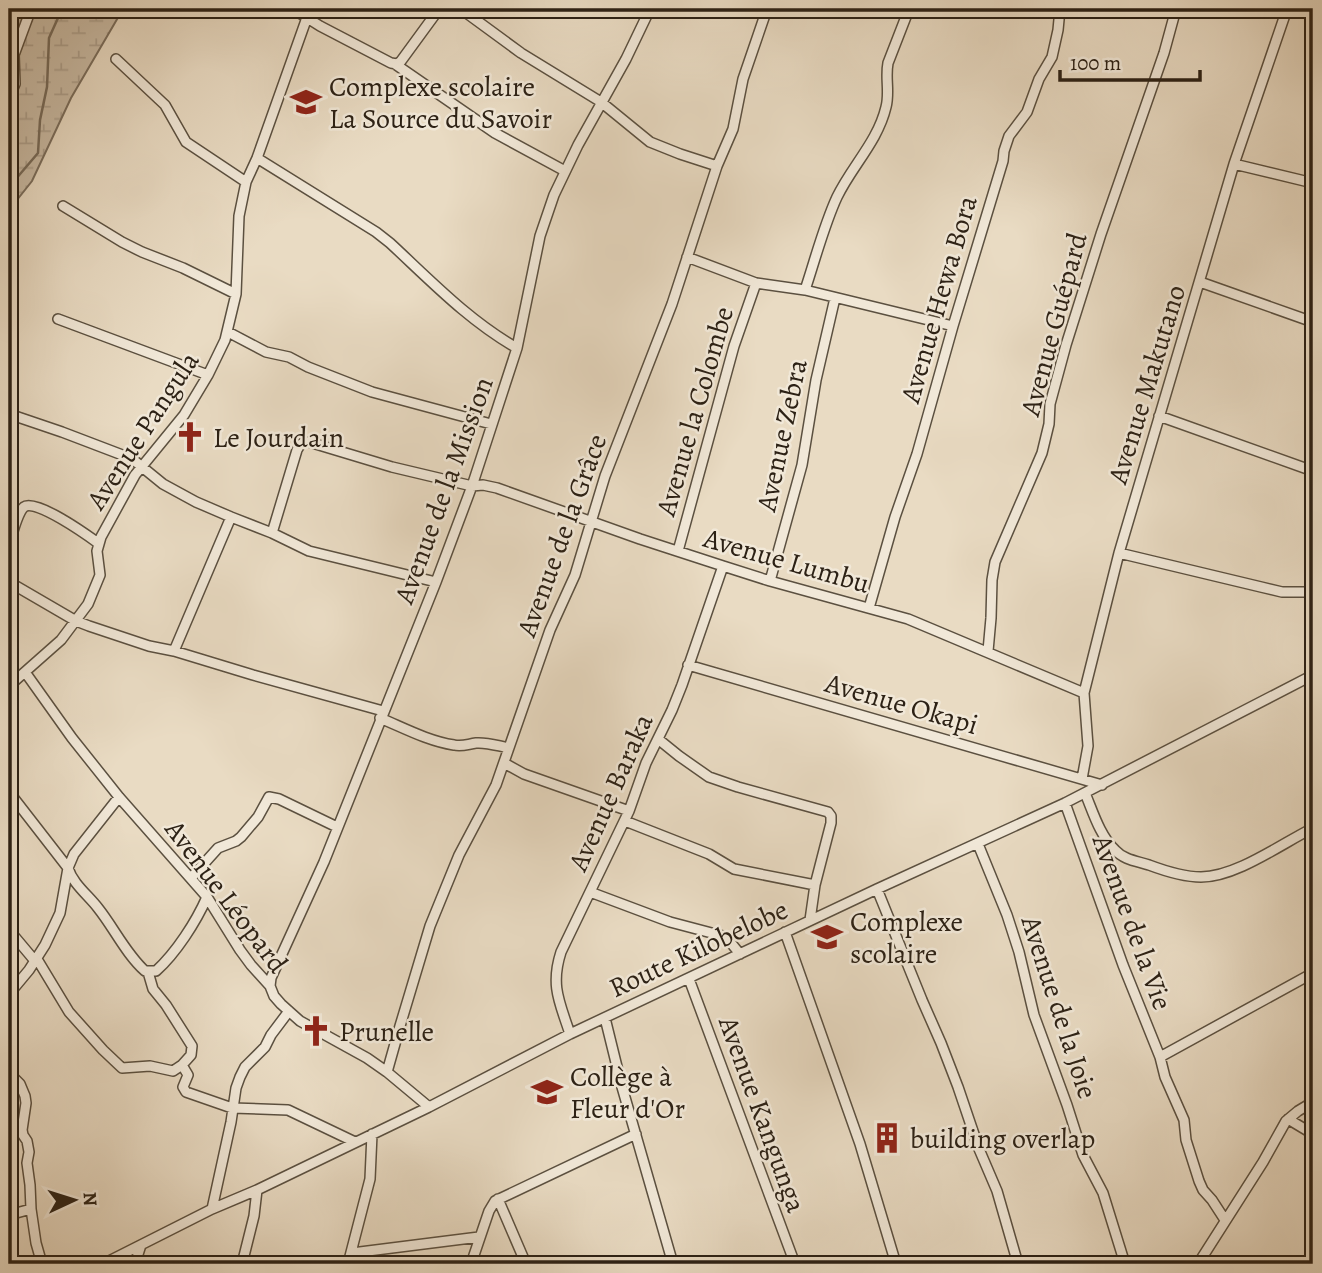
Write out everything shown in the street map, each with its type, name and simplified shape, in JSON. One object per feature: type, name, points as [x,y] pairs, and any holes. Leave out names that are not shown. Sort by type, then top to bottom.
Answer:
[{"type":"street","points":[[9,98],[15,84],[14,55],[31,9]]},
{"type":"street","points":[[293,9],[308,13],[320,26],[395,64],[495,133],[565,171]]},
{"type":"street","points":[[395,64],[401,61],[439,9]]},
{"type":"street","points":[[461,9],[521,53],[601,102],[650,142],[717,166]]},
{"type":"street","name":"Avenue de la Mission","points":[[270,986],[271,978],[324,862],[472,486],[517,348],[540,236],[565,171],[650,9]]},
{"type":"street","name":"Avenue de la Grâce","points":[[387,1072],[430,926],[459,855],[504,763],[550,630],[575,575],[605,476],[672,304],[717,166],[733,129],[743,79],[767,9]]},
{"type":"street","points":[[805,290],[837,198],[870,144],[883,116],[888,96],[888,63],[909,9]]},
{"type":"street","name":"Avenue Hewa Bora","points":[[869,608],[895,517],[917,454],[1004,151],[1009,136],[1027,112],[1039,79],[1052,57],[1060,9]]},
{"type":"street","name":"Avenue Guépard","points":[[988,651],[992,570],[1042,453],[1066,345],[1101,234],[1164,53],[1176,9]]},
{"type":"street","name":"Avenue Makutano","points":[[1082,779],[1088,746],[1084,693],[1119,553],[1234,164],[1287,9]]},
{"type":"street","name":"Avenue Pangula","points":[[9,686],[61,640],[88,604],[100,575],[98,543],[135,475],[173,431],[208,375],[228,332],[236,294],[239,216],[246,182],[308,13]]},
{"type":"street","points":[[116,59],[165,106],[186,142],[246,182]]},
{"type":"street","points":[[257,158],[376,232],[470,316],[517,348]]},
{"type":"street","points":[[1234,164],[1313,183]]},
{"type":"street","points":[[63,206],[142,252],[183,268],[236,294]]},
{"type":"street","points":[[687,257],[755,283],[805,290],[953,326]]},
{"type":"street","points":[[1200,282],[1313,321]]},
{"type":"street","name":"Avenue la Colombe","points":[[678,551],[734,346],[755,283]]},
{"type":"street","name":"Avenue Zebra","points":[[770,581],[802,465],[816,380],[835,298]]},
{"type":"street","points":[[58,319],[208,375]]},
{"type":"street","points":[[228,332],[266,352],[289,356],[308,367],[372,392],[491,424]]},
{"type":"street","points":[[9,414],[112,451],[136,462],[163,484],[313,553],[436,582]]},
{"type":"street","points":[[1159,416],[1313,471]]},
{"type":"street","name":"Avenue Lumbu","points":[[272,533],[298,450],[304,442],[392,467],[472,486],[497,488],[770,581],[908,618],[1084,693]]},
{"type":"street","points":[[9,543],[22,510],[31,504],[82,531],[98,543]]},
{"type":"street","points":[[174,651],[231,517]]},
{"type":"street","points":[[1119,553],[1282,592],[1313,592]]},
{"type":"street","name":"Avenue Baraka","points":[[570,1034],[557,994],[555,974],[561,952],[625,821],[646,763],[672,710],[723,566]]},
{"type":"street","points":[[9,582],[76,621],[149,646],[174,651],[382,714],[421,735],[453,745],[485,743],[509,748]]},
{"type":"street","name":"Avenue Okapi","points":[[688,665],[1102,785]]},
{"type":"street","name":"Avenue Léopard","points":[[25,672],[72,738],[119,797],[207,897],[245,958],[270,986],[274,996],[300,1021],[367,1058],[429,1107]]},
{"type":"street","name":"Route Kilobelobe","points":[[103,1264],[212,1209],[429,1107],[570,1034],[1102,785],[1313,675]]},
{"type":"street","points":[[658,738],[709,777],[828,812],[831,823],[810,920]]},
{"type":"street","points":[[504,763],[524,774],[629,811]]},
{"type":"street","points":[[9,792],[68,868],[72,879],[99,909],[136,961],[148,972],[153,989],[191,1042],[191,1055],[183,1065],[173,1071],[150,1066],[122,1068],[69,1012],[36,960],[9,930]]},
{"type":"street","points":[[1085,793],[1109,844],[1118,854],[1127,859],[1193,877],[1214,876],[1233,870],[1313,828]]},
{"type":"street","points":[[9,994],[45,945],[60,913],[68,868],[79,846],[119,797]]},
{"type":"street","points":[[191,878],[218,848],[241,837],[258,817],[269,797],[279,799],[337,827]]},
{"type":"street","name":"Avenue de la Vie","points":[[1065,803],[1123,965],[1160,1056],[1165,1077],[1184,1120],[1186,1140],[1201,1186],[1225,1220]]},
{"type":"street","points":[[625,821],[709,854],[734,869],[816,885]]},
{"type":"street","name":"Avenue de la Joie","points":[[978,844],[999,892],[1019,952],[1034,1015],[1083,1155],[1103,1193],[1125,1264]]},
{"type":"street","points":[[877,889],[941,1043],[979,1149],[998,1191],[1018,1264]]},
{"type":"street","points":[[590,892],[670,922],[723,936],[740,954]]},
{"type":"street","points":[[148,972],[156,971],[166,961],[201,911],[207,897]]},
{"type":"street","points":[[785,932],[860,1144],[897,1264]]},
{"type":"street","points":[[1160,1056],[1313,973]]},
{"type":"street","name":"Avenue Kangunga","points":[[689,979],[795,1264]]},
{"type":"street","points":[[212,1209],[236,1088],[245,1067],[265,1047],[289,1011]]},
{"type":"street","points":[[605,1018],[673,1264]]},
{"type":"street","points":[[183,1065],[188,1075],[184,1091],[232,1108],[288,1110],[355,1142]]},
{"type":"street","points":[[9,1073],[20,1084],[25,1096],[23,1135],[29,1152],[27,1163],[31,1209],[42,1264]]},
{"type":"street","points":[[1198,1264],[1288,1119],[1313,1102]]},
{"type":"street","points":[[1288,1119],[1313,1134]]},
{"type":"street","points":[[9,1129],[22,1124]]},
{"type":"street","points":[[471,1264],[479,1237],[495,1201],[636,1134]]},
{"type":"street","points":[[348,1264],[370,1180],[372,1135]]},
{"type":"street","points":[[242,1264],[254,1216],[257,1190]]},
{"type":"street","points":[[498,1199],[526,1264]]},
{"type":"street","points":[[9,1215],[31,1209]]},
{"type":"street","points":[[352,1253],[479,1237]]},
{"type":"street","points":[[135,1264],[141,1245]]},
{"type":"green space","points":[[9,9],[123,9],[71,98],[32,181],[9,210]]},
{"type":"waterway","points":[[9,187],[38,153],[40,120],[47,87],[49,38],[62,9]]},
{"type":"place","name":"Complexe scolaire La Source du Savoir","points":[[306,102]]},
{"type":"place","name":"Le Jourdain","points":[[190,437]]},
{"type":"place","name":"Complexe scolaire","points":[[827,937]]},
{"type":"place","name":"Prunelle","points":[[316,1031]]},
{"type":"place","name":"Collège à Fleur d'Or","points":[[547,1092]]},
{"type":"place","name":"building overlap","points":[[887,1138]]}]
